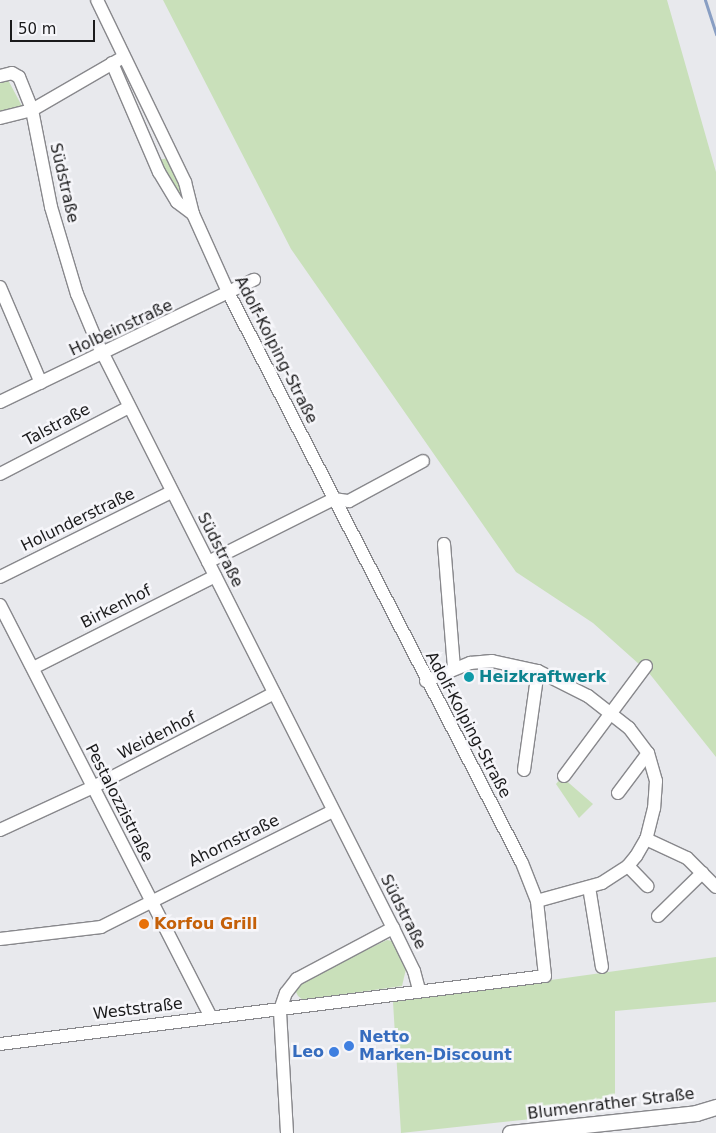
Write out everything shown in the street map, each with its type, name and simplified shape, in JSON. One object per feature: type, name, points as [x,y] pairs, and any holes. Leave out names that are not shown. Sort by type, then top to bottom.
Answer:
[{"type":"street","name":"Adolf-Kolping-Straße","points":[[96,0],[126,56],[185,182],[193,214],[229,294],[426,681],[522,863],[537,901],[545,976]]},
{"type":"street","points":[[0,118],[32,110],[126,56]]},
{"type":"street","name":"Adolf-Kolping-Straße","points":[[112,63],[159,172],[177,202],[193,214]]},
{"type":"street","name":"Südstraße","points":[[0,76],[12,73],[19,77],[32,110],[62,244],[77,294],[103,355],[393,928],[414,971],[419,990]]},
{"type":"street","name":"Holbeinstraße","points":[[0,402],[103,355],[254,280]]},
{"type":"street","points":[[0,287],[42,383]]},
{"type":"street","name":"Talstraße","points":[[0,474],[129,407]]},
{"type":"street","points":[[208,562],[334,499],[349,501],[423,461]]},
{"type":"street","name":"Holunderstraße","points":[[0,577],[171,492]]},
{"type":"street","points":[[444,544],[454,667]]},
{"type":"street","name":"Birkenhof","points":[[33,668],[215,576]]},
{"type":"street","name":"Pestalozzistraße","points":[[0,604],[210,1016]]},
{"type":"street","points":[[426,681],[454,667],[492,661],[538,671],[573,686],[611,712],[629,728],[648,753],[656,781],[654,808],[646,839],[628,866],[602,883],[537,901]]},
{"type":"street","points":[[564,776],[646,666]]},
{"type":"street","points":[[524,770],[538,671]]},
{"type":"street","name":"Weidenhof","points":[[0,830],[93,787],[274,693]]},
{"type":"street","points":[[618,793],[648,753]]},
{"type":"street","name":"Ahornstraße","points":[[0,940],[93,929],[333,811]]},
{"type":"street","points":[[646,839],[687,858],[716,887]]},
{"type":"street","points":[[628,866],[647,886]]},
{"type":"street","points":[[658,916],[702,874]]},
{"type":"street","points":[[589,886],[602,967]]},
{"type":"street","points":[[287,1133],[280,1010],[286,993],[296,979],[393,928]]},
{"type":"street","name":"Weststraße","points":[[0,1044],[210,1016],[280,1010],[419,990],[545,976]]},
{"type":"street","name":"Blumenrather Straße","points":[[510,1133],[583,1129],[696,1113],[716,1107]]},
{"type":"green space","points":[[163,0],[667,0],[716,172],[716,757],[649,673],[593,623],[516,572],[291,249]]},
{"type":"green space","points":[[7,78],[24,110],[0,111],[0,81]]},
{"type":"green space","points":[[169,158],[184,196],[181,200],[158,160]]},
{"type":"green space","points":[[562,777],[593,804],[579,818],[556,784]]},
{"type":"green space","points":[[387,940],[392,941],[406,969],[402,986],[303,1000],[298,996],[296,992],[299,982]]},
{"type":"green space","points":[[716,957],[716,1002],[615,1011],[615,1110],[401,1133],[393,1002]]},
{"type":"waterway","points":[[705,0],[716,34]]},
{"type":"place","name":"Heizkraftwerk","points":[[469,677]]},
{"type":"place","name":"Korfou Grill","points":[[144,924]]},
{"type":"place","name":"Netto Marken-Discount","points":[[349,1046]]},
{"type":"place","name":"Leo","points":[[334,1052]]}]
